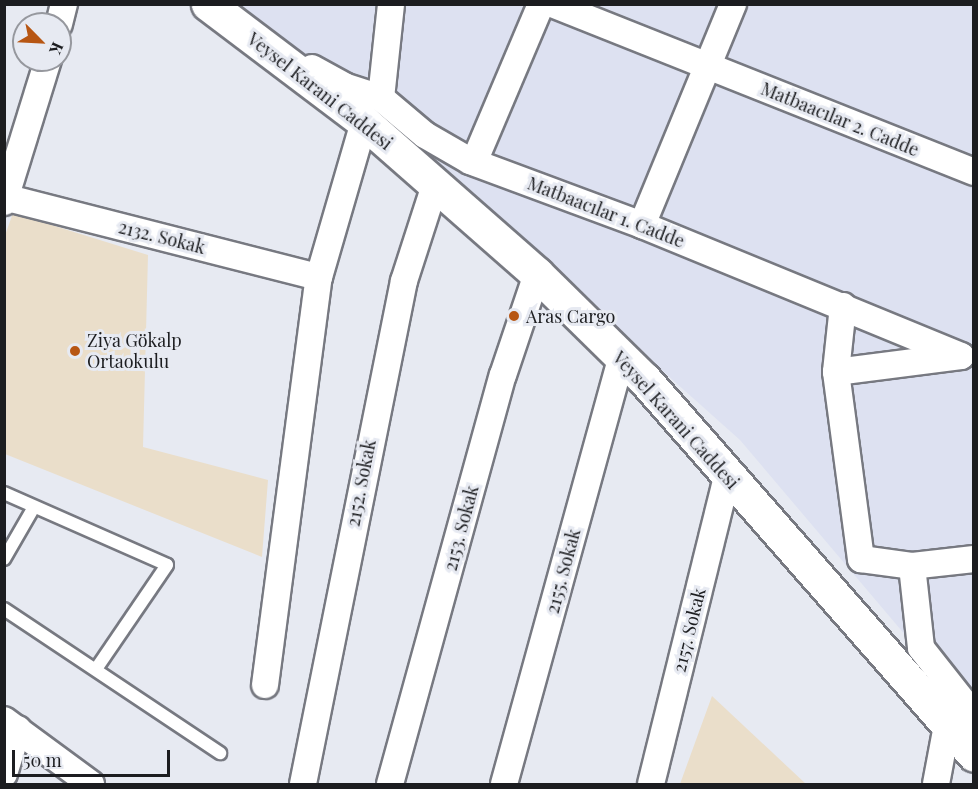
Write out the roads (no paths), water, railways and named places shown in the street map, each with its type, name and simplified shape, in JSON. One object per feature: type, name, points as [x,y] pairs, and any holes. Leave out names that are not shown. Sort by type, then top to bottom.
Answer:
[{"type":"main road","name":"Veysel Karani Caddesi","points":[[208,4],[373,110],[435,185],[537,274],[621,358],[727,476],[960,720],[974,754]]},
{"type":"street","points":[[265,685],[319,278],[373,110],[391,4]]},
{"type":"street","points":[[474,162],[541,4]]},
{"type":"street","name":"Matbaacılar 2. Cadde","points":[[552,4],[974,172]]},
{"type":"street","points":[[642,225],[733,4]]},
{"type":"street","points":[[233,5],[253,26],[300,61],[344,86],[373,110]]},
{"type":"street","points":[[5,199],[44,72]]},
{"type":"street","name":"Matbaacılar 1. Cadde","points":[[373,110],[474,162],[642,225],[967,355]]},
{"type":"street","name":"2152. Sokak","points":[[303,784],[387,357],[404,281],[435,185]]},
{"type":"street","name":"2132. Sokak","points":[[5,199],[319,278]]},
{"type":"street","name":"2153. Sokak","points":[[390,784],[503,375],[537,274]]},
{"type":"street","points":[[843,306],[836,372],[861,559],[912,566],[974,559]]},
{"type":"street","name":"Matbaacılar 1. Cadde","points":[[836,372],[967,355]]},
{"type":"street","name":"2155. Sokak","points":[[504,784],[621,358]]},
{"type":"street","name":"2157. Sokak","points":[[651,784],[727,476]]},
{"type":"street","points":[[912,566],[921,648],[960,720],[936,784]]},
{"type":"street","points":[[4,774],[11,725],[87,783]]},
{"type":"lane","points":[[4,493],[166,565],[96,669]]},
{"type":"lane","points":[[4,559],[34,507]]},
{"type":"lane","points":[[4,609],[220,753]]},
{"type":"place","name":"Aras Cargo","points":[[514,316]]},
{"type":"place","name":"Ziya Gökalp Ortaokulu","points":[[75,351]]}]
